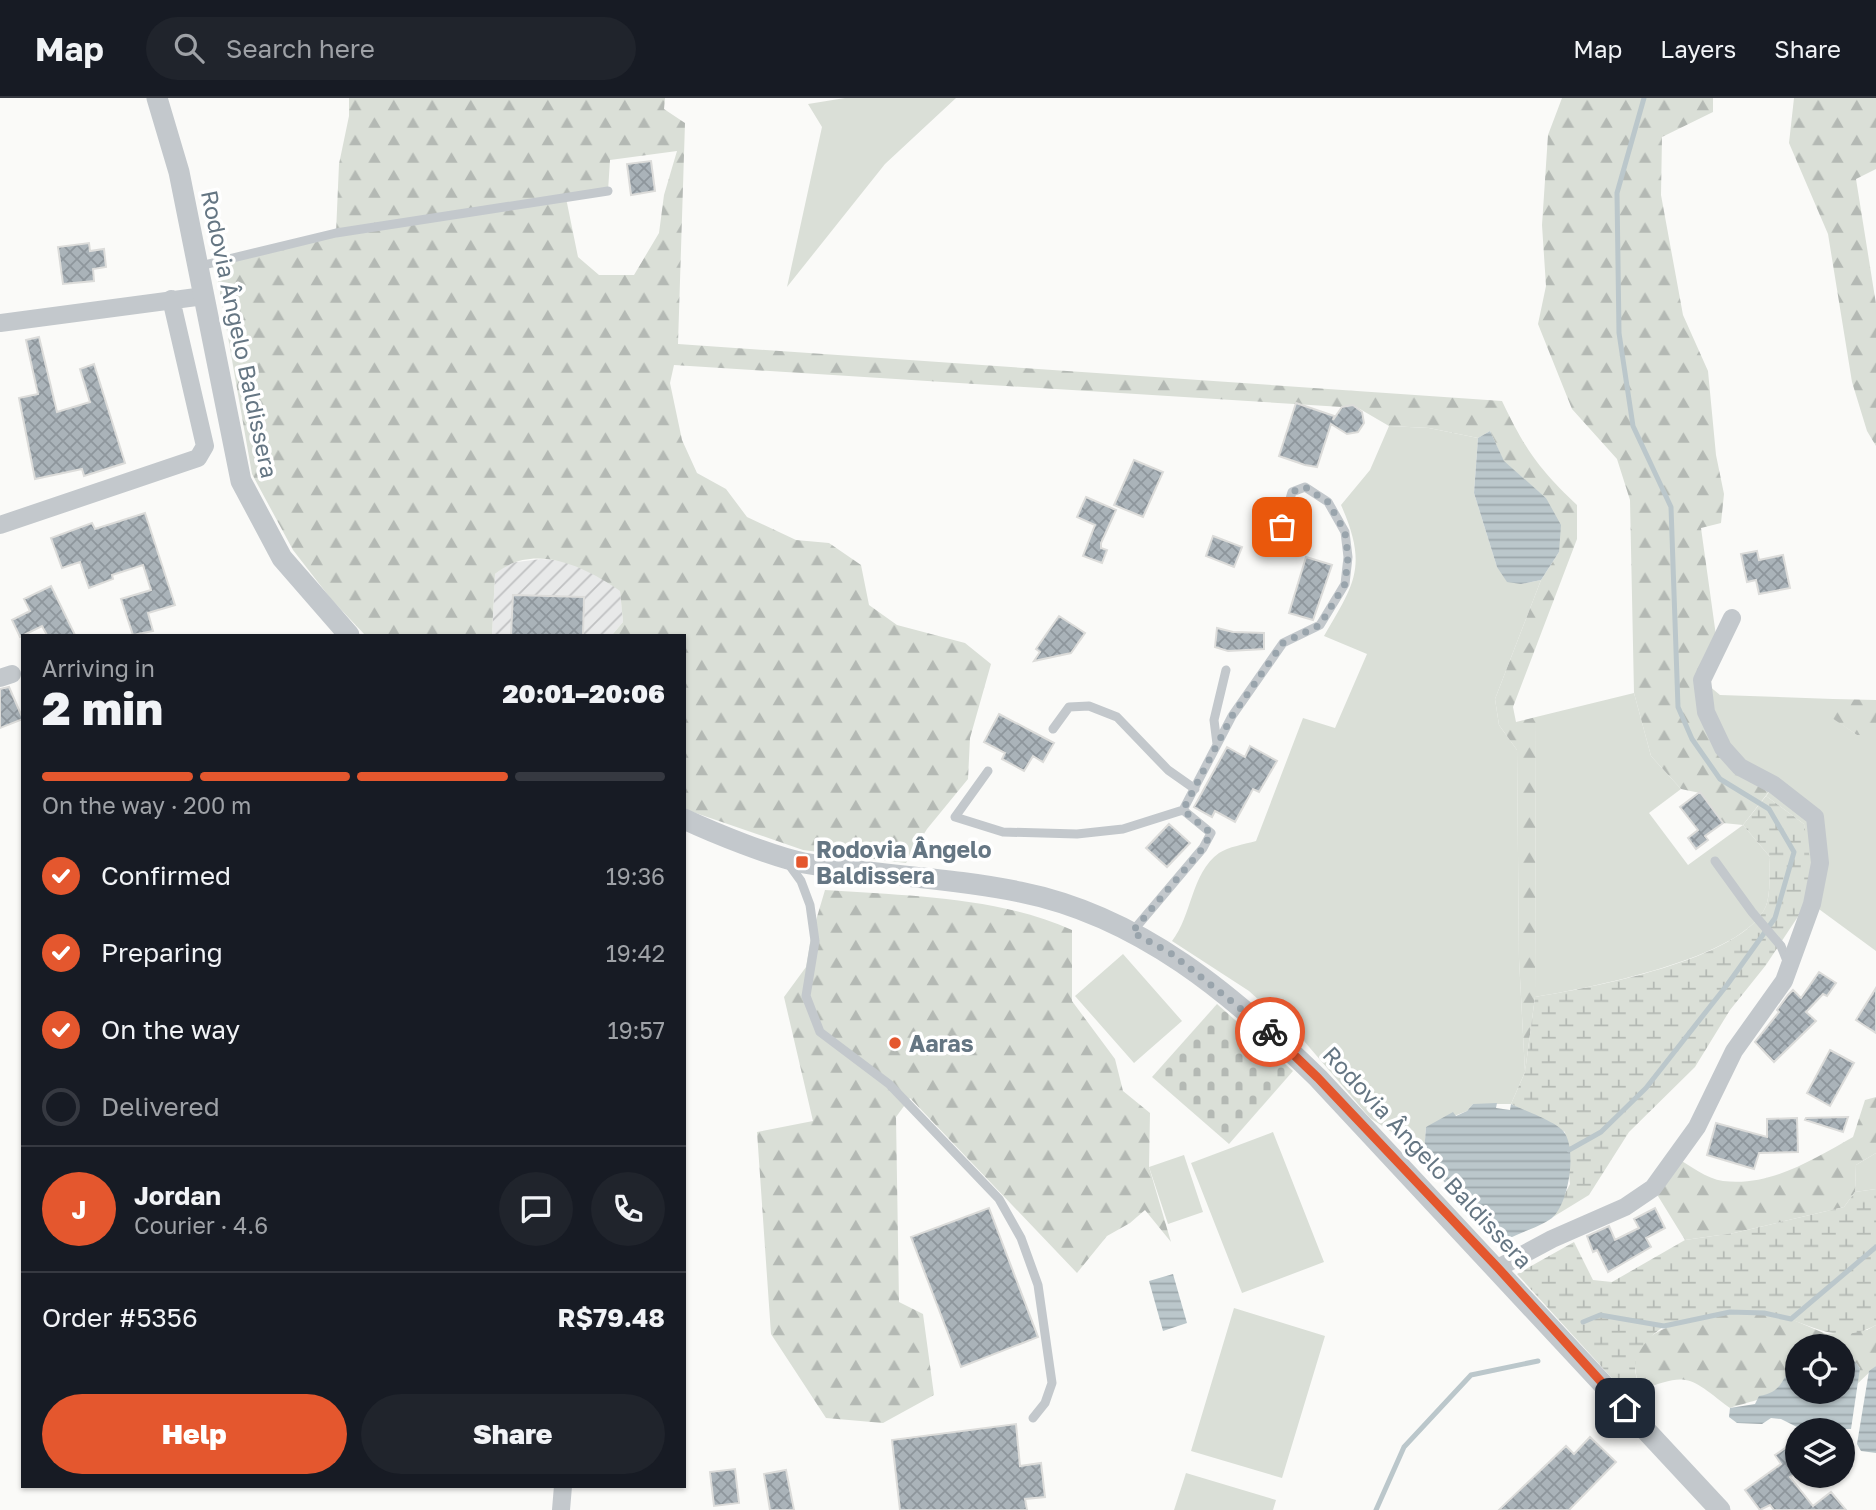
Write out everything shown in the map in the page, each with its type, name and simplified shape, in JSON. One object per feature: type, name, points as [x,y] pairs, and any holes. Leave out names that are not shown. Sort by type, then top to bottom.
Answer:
[{"type":"street","name":"Rodovia Ângelo Baldissera","points":[[157,98],[179,172],[241,481],[282,558],[348,634]]},
{"type":"street","points":[[0,323],[204,296]]},
{"type":"street","points":[[0,525],[198,458],[205,446],[171,299]]},
{"type":"street","points":[[1498,1268],[1625,1207],[1653,1188],[1697,1127],[1734,1051],[1784,981],[1812,904],[1820,863],[1815,817],[1774,785],[1740,767],[1723,748],[1706,712],[1702,680],[1732,618]]},
{"type":"street","name":"Rodovia Ângelo Baldissera","points":[[686,820],[802,862],[956,880],[1023,892],[1068,905],[1132,932],[1172,954],[1280,1041],[1498,1268],[1720,1510]]},
{"type":"street","points":[[561,1510],[563,1488]]},
{"type":"lane","points":[[198,266],[336,233],[608,191]]},
{"type":"lane","points":[[988,771],[955,817],[1003,832],[1077,834],[1123,829],[1183,810],[1232,716],[1283,643],[1320,625],[1345,584],[1348,557],[1345,532],[1328,502],[1305,487],[1292,492],[1282,527],[1258,519]]},
{"type":"lane","points":[[1218,745],[1214,720],[1226,670]]},
{"type":"lane","points":[[1053,729],[1069,707],[1089,706],[1117,717],[1168,770],[1195,789]]},
{"type":"lane","points":[[1132,932],[1203,848],[1211,833],[1183,810]]},
{"type":"lane","points":[[783,855],[801,881],[810,905],[815,942],[806,996],[820,1032],[898,1094],[999,1199],[1021,1238],[1038,1285],[1052,1383],[1045,1403],[1032,1418]]},
{"type":"lane","points":[[1715,861],[1781,946],[1789,967]]},
{"type":"shaded area","points":[[1490,431],[1504,461],[1546,498],[1561,525],[1559,552],[1541,580],[1521,584],[1507,582],[1497,567],[1474,493],[1478,438]]},
{"type":"shaded area","points":[[541,559],[565,561],[596,574],[620,590],[623,622],[613,634],[492,634],[495,574],[509,563]]},
{"type":"shaded area","points":[[1497,1103],[1496,1108],[1510,1110],[1511,1104],[1554,1124],[1564,1132],[1570,1151],[1567,1189],[1558,1211],[1547,1221],[1508,1239],[1488,1229],[1436,1173],[1440,1167],[1433,1155],[1428,1158],[1424,1153],[1426,1127],[1453,1112],[1456,1116],[1467,1111],[1473,1104]]},
{"type":"shaded area","points":[[1173,1274],[1187,1323],[1163,1331],[1149,1281]]},
{"type":"shaded area","points":[[1855,1362],[1860,1368],[1855,1402]]},
{"type":"shaded area","points":[[1876,1366],[1876,1453],[1861,1451],[1857,1444],[1869,1371]]},
{"type":"shaded area","points":[[1785,1378],[1785,1404],[1855,1404],[1853,1418],[1785,1418],[1785,1421],[1771,1418],[1762,1424],[1737,1423],[1729,1417],[1730,1408],[1755,1404],[1759,1396],[1778,1387]]},
{"type":"green space","points":[[349,98],[665,98],[664,109],[685,123],[678,344],[1502,401],[1534,457],[1577,505],[1577,539],[1513,707],[1516,722],[1536,717],[1535,997],[1525,1072],[1519,959],[1517,750],[1499,725],[1495,699],[1541,580],[1559,552],[1546,498],[1504,462],[1490,431],[1478,438],[1429,428],[1389,426],[1353,405],[1342,407],[674,365],[670,383],[682,440],[697,473],[726,489],[747,517],[796,540],[829,543],[861,565],[869,605],[897,625],[965,643],[991,664],[970,738],[968,779],[927,829],[906,863],[803,850],[686,810],[686,634],[613,634],[623,622],[620,591],[591,573],[558,561],[542,559],[510,565],[495,574],[492,634],[364,634],[331,599],[293,550],[252,474],[215,263],[336,233],[339,164],[349,116]],"holes":[[[677,151],[664,195],[659,233],[634,275],[599,275],[578,257],[566,198],[608,191],[610,160]]]},
{"type":"green space","points":[[845,98],[956,98],[885,164],[787,287],[822,127],[808,104]]},
{"type":"green space","points":[[1562,98],[1713,98],[1713,112],[1662,137],[1661,195],[1683,315],[1708,371],[1716,455],[1724,494],[1721,523],[1701,528],[1718,650],[1702,680],[1723,748],[1774,785],[1743,825],[1723,823],[1700,793],[1681,789],[1651,756],[1634,693],[1630,500],[1617,459],[1572,409],[1538,324],[1546,286],[1542,225],[1548,135]]},
{"type":"green space","points":[[1794,98],[1876,98],[1876,169],[1856,179],[1876,304],[1876,446],[1867,431],[1852,382],[1828,234],[1789,143]]},
{"type":"green space","points":[[1389,426],[1429,428],[1478,438],[1474,493],[1497,567],[1521,584],[1541,580],[1495,699],[1499,725],[1517,750],[1519,959],[1525,1072],[1511,1104],[1473,1104],[1467,1111],[1426,1127],[1424,1153],[1370,1118],[1304,1041],[1249,991],[1172,941],[1184,920],[1197,883],[1210,861],[1223,851],[1256,841],[1303,718],[1335,728],[1367,654],[1324,636],[1344,602],[1354,574],[1356,559],[1341,505],[1370,470]]},
{"type":"green space","points":[[1702,680],[1720,695],[1833,699],[1833,718],[1857,735],[1876,735],[1876,951],[1812,904],[1804,824],[1766,796],[1774,786],[1723,748]]},
{"type":"green space","points":[[1634,693],[1651,756],[1681,789],[1649,813],[1688,865],[1743,825],[1770,857],[1768,901],[1752,925],[1728,941],[1697,956],[1626,978],[1535,997],[1536,717]]},
{"type":"green space","points":[[1833,699],[1876,700],[1876,735],[1857,735],[1832,718]]},
{"type":"green space","points":[[1766,796],[1804,824],[1811,865],[1803,909],[1766,965],[1730,1010],[1695,1067],[1629,1132],[1589,1195],[1553,1217],[1570,1184],[1565,1132],[1511,1104],[1525,1072],[1535,997],[1591,987],[1662,968],[1728,942],[1752,925],[1768,901],[1770,857],[1743,825]]},
{"type":"green space","points":[[825,890],[919,896],[982,904],[1013,910],[1072,930],[1072,1001],[1115,1059],[1123,1091],[1150,1113],[1149,1167],[1171,1242],[1145,1210],[1130,1223],[1107,1236],[1077,1273],[910,1098],[896,1117],[899,1302],[923,1314],[934,1395],[883,1423],[826,1418],[771,1334],[757,1132],[813,1121],[784,997],[806,967],[811,937]]},
{"type":"green space","points":[[1123,954],[1182,1021],[1134,1063],[1075,996]]},
{"type":"green space","points":[[1217,1004],[1293,1071],[1229,1144],[1152,1077]]},
{"type":"green space","points":[[1876,1097],[1876,1153],[1856,1165],[1855,1192],[1844,1207],[1734,1233],[1685,1240],[1653,1188],[1675,1157],[1704,1175],[1723,1181],[1758,1180],[1791,1170],[1853,1137],[1865,1100]]},
{"type":"green space","points":[[1273,1132],[1324,1262],[1242,1293],[1191,1163]]},
{"type":"green space","points":[[1876,1153],[1876,1189],[1855,1192],[1856,1165]]},
{"type":"green space","points":[[1184,1155],[1203,1212],[1168,1224],[1149,1167]]},
{"type":"green space","points":[[1876,1189],[1876,1325],[1860,1332],[1832,1333],[1763,1313],[1712,1316],[1671,1324],[1655,1333],[1638,1354],[1635,1367],[1639,1391],[1631,1399],[1517,1274],[1574,1242],[1593,1280],[1612,1282],[1685,1240],[1734,1233],[1844,1207],[1855,1192]]},
{"type":"green space","points":[[1234,1308],[1325,1336],[1282,1478],[1191,1451]]},
{"type":"green space","points":[[1730,1312],[1764,1313],[1791,1319],[1826,1334],[1785,1334],[1785,1380],[1775,1391],[1763,1398],[1730,1408],[1706,1389],[1688,1380],[1679,1379],[1639,1391],[1635,1364],[1638,1350],[1658,1332],[1688,1321]]},
{"type":"green space","points":[[1876,1325],[1876,1366],[1855,1386],[1860,1368],[1855,1362],[1855,1334],[1826,1334],[1867,1330]]},
{"type":"green space","points":[[1186,1473],[1276,1500],[1273,1510],[1174,1510]]},
{"type":"building","points":[[651,161],[655,191],[631,195],[627,164]]},
{"type":"building","points":[[89,243],[90,251],[104,249],[106,267],[93,269],[94,281],[63,284],[58,247]]},
{"type":"building","points":[[39,337],[57,412],[90,402],[80,369],[94,364],[125,463],[84,476],[82,469],[35,479],[19,398],[38,394],[26,340]]},
{"type":"building","points":[[1296,403],[1334,416],[1333,420],[1342,407],[1353,405],[1362,412],[1364,423],[1358,432],[1347,434],[1331,424],[1317,467],[1305,465],[1279,456]]},
{"type":"building","points":[[1134,460],[1163,472],[1143,517],[1114,505]]},
{"type":"building","points":[[1086,497],[1116,510],[1101,543],[1101,548],[1107,550],[1102,563],[1083,556],[1095,525],[1077,517]]},
{"type":"building","points":[[145,513],[175,605],[148,613],[153,631],[133,634],[121,599],[151,590],[143,565],[112,575],[113,579],[89,588],[80,562],[62,568],[51,538],[92,523],[95,529]]},
{"type":"building","points":[[1213,536],[1242,547],[1234,567],[1206,556]]},
{"type":"building","points":[[1757,551],[1759,560],[1783,555],[1790,588],[1759,594],[1756,580],[1747,582],[1741,554]]},
{"type":"building","points":[[1306,557],[1332,565],[1313,620],[1289,613]]},
{"type":"building","points":[[51,586],[75,634],[46,634],[42,626],[21,634],[20,637],[12,620],[30,611],[24,599]]},
{"type":"building","points":[[513,595],[584,597],[583,634],[511,634]]},
{"type":"building","points":[[1059,616],[1085,633],[1071,653],[1034,661],[1040,652],[1036,649]]},
{"type":"building","points":[[1217,628],[1233,632],[1264,633],[1264,649],[1228,651],[1215,647]]},
{"type":"building","points":[[9,687],[21,720],[0,728],[0,689]]},
{"type":"building","points":[[999,714],[1054,743],[1043,762],[1033,756],[1024,771],[1002,759],[1005,753],[984,742]]},
{"type":"building","points":[[1250,746],[1277,761],[1259,792],[1253,789],[1235,822],[1215,811],[1212,817],[1194,807],[1227,747],[1245,757]]},
{"type":"building","points":[[1700,792],[1723,823],[1705,836],[1708,840],[1696,849],[1688,838],[1698,830],[1680,807]]},
{"type":"building","points":[[1169,824],[1190,843],[1167,867],[1146,848]]},
{"type":"building","points":[[1819,972],[1836,983],[1827,996],[1823,994],[1806,1012],[1816,1021],[1774,1062],[1755,1042],[1779,1012],[1777,1010],[1788,995],[1793,990],[1801,998]]},
{"type":"building","points":[[1876,988],[1876,1033],[1856,1020]]},
{"type":"building","points":[[1830,1050],[1854,1063],[1830,1106],[1807,1093]]},
{"type":"building","points":[[1848,1117],[1843,1132],[1805,1120],[1806,1118]]},
{"type":"building","points":[[1797,1118],[1798,1152],[1759,1153],[1754,1169],[1707,1155],[1716,1123],[1767,1137],[1767,1119]]},
{"type":"building","points":[[989,1208],[1038,1337],[961,1367],[911,1237]]},
{"type":"building","points":[[1655,1208],[1665,1228],[1646,1238],[1651,1247],[1608,1272],[1597,1250],[1593,1252],[1587,1236],[1609,1226],[1615,1240],[1639,1228],[1634,1219]]},
{"type":"building","points":[[1016,1424],[1020,1466],[1041,1463],[1045,1497],[1025,1499],[1027,1510],[900,1510],[892,1440]]},
{"type":"building","points":[[1590,1437],[1616,1462],[1569,1510],[1499,1510],[1566,1446],[1574,1454]]},
{"type":"building","points":[[1785,1448],[1785,1488],[1799,1488],[1813,1506],[1831,1492],[1846,1510],[1774,1510],[1770,1505],[1760,1510],[1745,1490],[1781,1464],[1775,1455]]},
{"type":"building","points":[[735,1469],[739,1503],[714,1506],[710,1472]]},
{"type":"building","points":[[786,1470],[794,1510],[770,1510],[764,1474]]},
{"type":"waterway","points":[[1569,1150],[1601,1132],[1646,1088],[1727,985],[1775,918],[1794,852],[1769,809],[1720,779],[1692,739],[1678,707],[1671,507],[1633,426],[1619,333],[1617,193],[1644,98]]},
{"type":"waterway","points":[[1583,1322],[1600,1315],[1664,1326],[1730,1312],[1764,1313],[1791,1319],[1876,1247]]},
{"type":"waterway","points":[[1376,1510],[1404,1447],[1471,1375],[1538,1361]]},
{"type":"way so far","points":[[1270,1032],[1172,954],[1132,932],[1203,848],[1211,833],[1183,810],[1232,716],[1283,643],[1320,625],[1345,584],[1348,557],[1345,532],[1328,502],[1305,487],[1292,492],[1282,527]]},
{"type":"place","name":"Rodovia Ângelo Baldissera","points":[[802,862]]},
{"type":"place","name":"Aaras","points":[[895,1043]]},
{"type":"route","points":[[1270,1032],[1318,1078],[1402,1171],[1498,1268],[1625,1408]]}]
